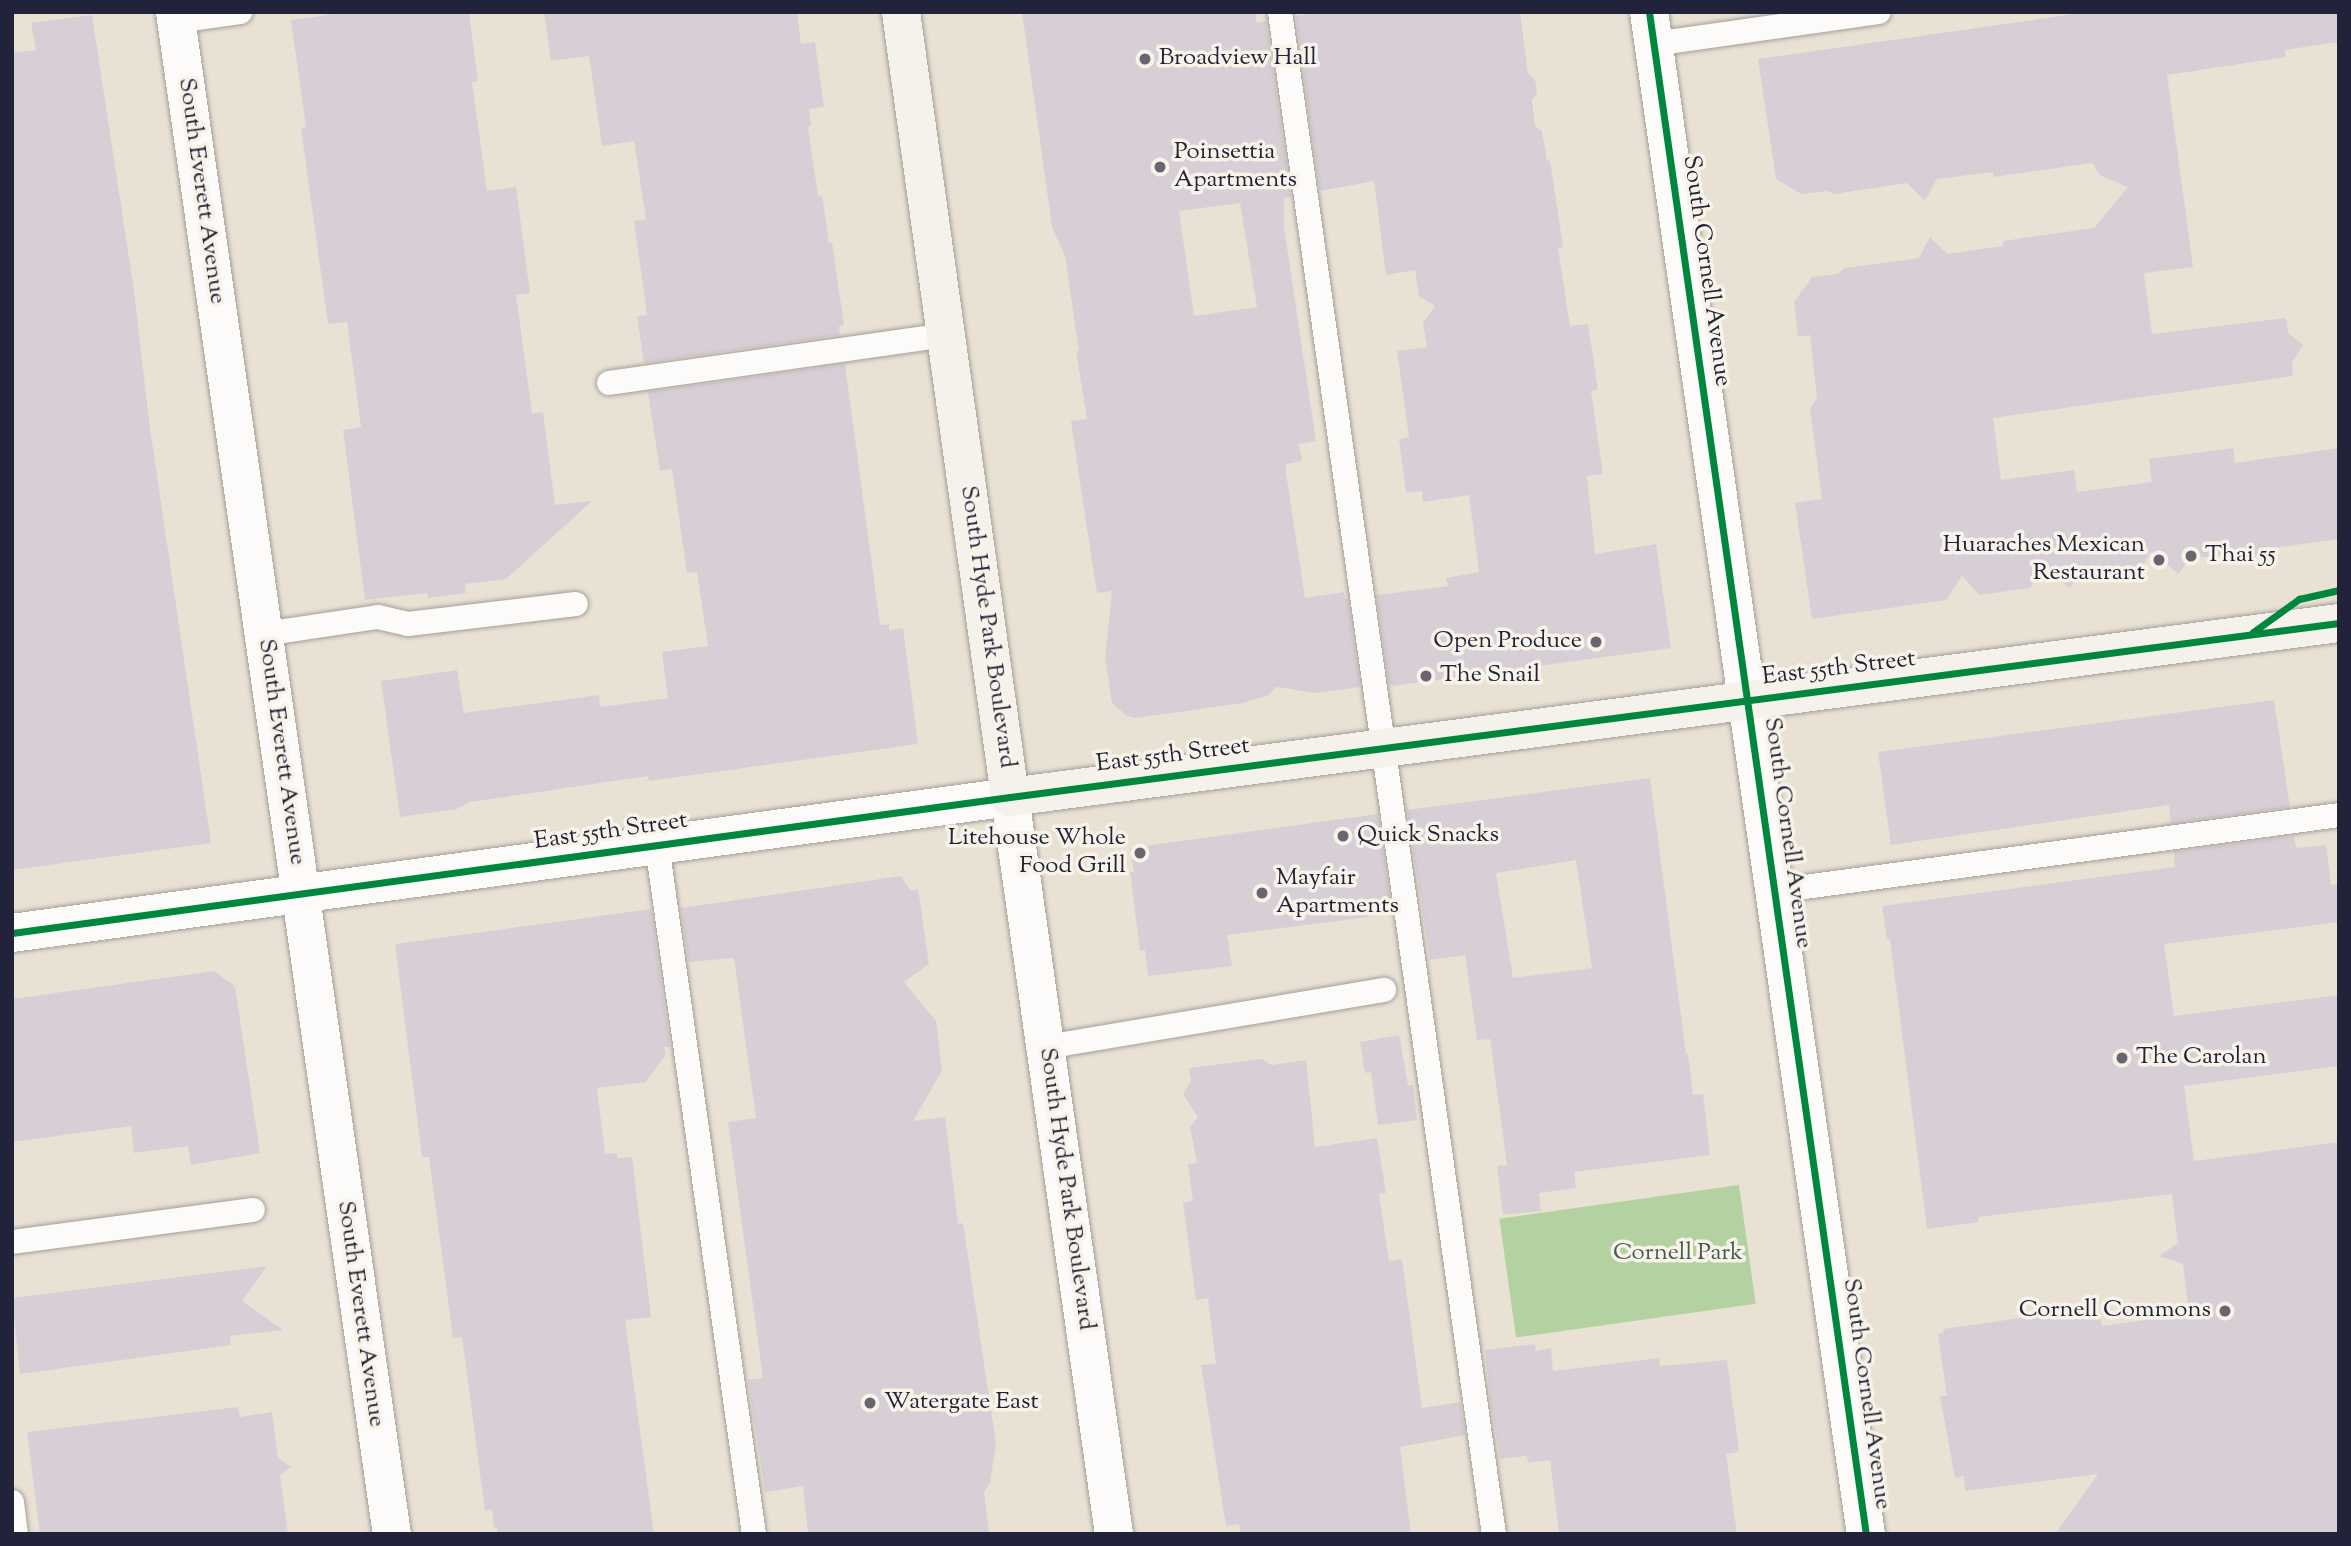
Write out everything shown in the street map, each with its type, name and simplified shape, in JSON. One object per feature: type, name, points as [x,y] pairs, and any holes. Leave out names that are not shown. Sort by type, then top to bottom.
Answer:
[{"type":"main road","name":"South Hyde Park Boulevard","points":[[901,12],[1010,797]]},
{"type":"main road","name":"East 55th Street","points":[[1010,797],[2339,623]]},
{"type":"street","name":"South Everett Avenue","points":[[176,17],[392,1534]]},
{"type":"street","name":"South Cornell Avenue","points":[[1651,28],[1866,1534]]},
{"type":"street","name":"East 55th Street","points":[[12,933],[1010,797]]},
{"type":"street","name":"South Hyde Park Boulevard","points":[[1010,797],[1114,1534]]},
{"type":"lane","points":[[176,17],[240,12]]},
{"type":"lane","points":[[1280,12],[1494,1534]]},
{"type":"lane","points":[[1651,28],[1879,12]]},
{"type":"lane","points":[[610,383],[946,335]]},
{"type":"lane","points":[[264,634],[378,617],[408,624],[576,604]]},
{"type":"lane","points":[[1775,891],[2339,815]]},
{"type":"lane","points":[[657,845],[754,1534]]},
{"type":"lane","points":[[1046,1047],[1384,990]]},
{"type":"lane","points":[[12,1242],[253,1210]]},
{"type":"lane","points":[[12,1502],[16,1534]]},
{"type":"green space","name":"Cornell Park","points":[[1739,1185],[1756,1304],[1516,1338],[1499,1219]]},
{"type":"building","points":[[349,12],[469,12],[478,81],[472,82],[487,191],[516,187],[530,293],[516,295],[532,413],[543,412],[555,505],[592,501],[506,579],[465,584],[466,593],[428,598],[427,593],[365,600],[343,430],[361,427],[347,322],[328,324],[301,128],[306,127],[291,20]]},
{"type":"building","points":[[544,12],[797,12],[801,44],[815,42],[824,107],[809,109],[811,126],[808,127],[818,196],[822,195],[829,243],[832,242],[844,325],[839,326],[840,335],[644,363],[637,316],[647,315],[634,221],[646,219],[634,141],[602,146],[589,56],[551,61]]},
{"type":"building","points":[[1022,12],[1255,12],[1257,23],[1266,21],[1291,197],[1284,198],[1284,227],[1316,441],[1299,444],[1302,461],[1286,464],[1286,473],[1305,598],[1344,592],[1345,599],[1348,599],[1360,687],[1316,693],[1276,687],[1269,695],[1243,703],[1136,718],[1127,716],[1112,703],[1105,658],[1112,591],[1097,593],[1071,421],[1087,419],[1076,351],[1079,351],[1065,256],[1052,227]],"holes":[[[1240,203],[1257,307],[1194,316],[1179,211]]]},
{"type":"building","points":[[1322,12],[1520,12],[1528,74],[1535,79],[1537,93],[1532,100],[1535,126],[1542,131],[1547,161],[1550,160],[1563,247],[1558,248],[1570,326],[1588,324],[1598,390],[1591,391],[1603,474],[1587,476],[1595,554],[1656,544],[1671,648],[1393,686],[1389,683],[1377,595],[1448,586],[1446,578],[1479,572],[1469,495],[1423,502],[1422,491],[1406,493],[1399,439],[1409,437],[1397,351],[1427,347],[1423,323],[1435,306],[1419,296],[1415,270],[1386,275],[1374,181],[1320,191],[1296,16]]},
{"type":"building","points":[[2088,12],[2339,12],[2339,42],[2285,50],[2286,57],[2167,75],[2193,267],[2144,273],[2152,334],[2286,318],[2288,333],[2303,345],[2292,363],[2293,376],[1993,418],[2001,480],[2074,470],[2077,492],[2152,482],[2149,459],[2233,448],[2235,463],[2339,448],[2339,539],[2280,547],[2275,555],[2237,560],[2230,554],[2188,559],[2179,574],[2151,552],[2133,581],[2119,569],[2079,575],[2070,588],[2043,567],[2030,588],[1979,595],[1962,575],[1946,600],[1812,619],[1795,503],[1822,499],[1810,409],[1817,398],[1810,335],[1798,337],[1794,302],[1812,277],[1838,274],[1845,268],[1919,258],[1930,237],[1947,254],[2003,246],[2003,241],[2094,228],[2128,187],[2099,175],[2093,163],[1993,177],[1993,172],[1937,179],[1925,201],[1907,183],[1834,194],[1827,191],[1801,194],[1776,179],[1758,59]]},
{"type":"building","points":[[92,15],[133,284],[150,428],[211,843],[12,870],[12,53],[36,50],[31,23]]},
{"type":"building","points":[[845,364],[880,625],[889,624],[889,630],[903,628],[918,744],[649,781],[648,776],[470,802],[457,809],[400,817],[381,681],[457,670],[464,713],[599,695],[600,707],[668,698],[662,652],[708,646],[697,572],[687,573],[672,469],[660,471],[648,392]]},
{"type":"building","points":[[2274,700],[2290,807],[2171,823],[2169,805],[1891,845],[1878,752]]},
{"type":"building","points":[[1650,778],[1686,1054],[1693,1095],[1703,1094],[1710,1155],[1574,1172],[1576,1188],[1539,1193],[1541,1211],[1503,1215],[1497,1166],[1507,1165],[1490,1039],[1477,1040],[1465,955],[1430,960],[1407,810]],"holes":[[[1576,860],[1592,968],[1513,978],[1496,873]]]},
{"type":"building","name":"Mayfair Apartments","points":[[1378,814],[1392,914],[1227,935],[1232,966],[1148,976],[1145,950],[1140,951],[1130,872],[1134,872],[1130,848]]},
{"type":"building","points":[[2294,836],[2296,848],[2326,845],[2331,885],[2339,884],[2339,922],[2164,944],[2174,1016],[2339,995],[2339,1066],[2184,1086],[2194,1161],[2339,1142],[2339,1534],[2055,1534],[2098,1474],[1965,1491],[1964,1476],[1955,1478],[1940,1396],[1947,1396],[1938,1334],[1944,1333],[1943,1329],[2098,1307],[2102,1326],[2189,1314],[2183,1264],[2159,1256],[2178,1243],[2172,1194],[1978,1217],[1979,1222],[1927,1229],[1890,939],[1887,939],[1882,906],[2175,867],[2174,852]]},
{"type":"building","points":[[901,876],[911,891],[918,889],[929,964],[904,982],[936,1021],[942,1071],[913,1121],[945,1117],[958,1224],[963,1223],[996,1444],[990,1482],[984,1492],[989,1534],[808,1534],[803,1486],[765,1492],[748,1380],[763,1378],[728,1122],[756,1118],[734,958],[689,962],[681,908]]},
{"type":"building","points":[[651,909],[670,1047],[664,1047],[666,1054],[646,1082],[597,1088],[605,1154],[617,1153],[617,1158],[632,1157],[651,1317],[625,1320],[654,1534],[498,1534],[497,1527],[494,1528],[492,1509],[485,1511],[462,1337],[453,1338],[429,1157],[422,1157],[395,944]]},
{"type":"building","points":[[214,971],[235,986],[260,1153],[191,1165],[188,1146],[134,1153],[131,1126],[12,1142],[12,999]]},
{"type":"building","points":[[1399,1035],[1408,1085],[1413,1085],[1417,1120],[1378,1125],[1371,1072],[1365,1073],[1360,1042]]},
{"type":"building","points":[[1262,1059],[1272,1065],[1306,1060],[1315,1147],[1377,1138],[1386,1193],[1379,1194],[1389,1261],[1402,1259],[1422,1408],[1460,1402],[1465,1435],[1400,1447],[1411,1534],[1241,1534],[1239,1524],[1226,1526],[1201,1365],[1216,1364],[1208,1298],[1196,1300],[1183,1203],[1193,1201],[1188,1164],[1197,1163],[1190,1127],[1198,1117],[1183,1094],[1191,1080],[1189,1068]]},
{"type":"building","points":[[267,1266],[242,1301],[283,1330],[230,1336],[231,1345],[20,1374],[12,1298]]},
{"type":"building","points":[[1535,1344],[1536,1351],[1551,1348],[1553,1371],[1659,1358],[1660,1366],[1727,1360],[1739,1452],[1726,1454],[1737,1534],[1559,1534],[1550,1460],[1528,1463],[1527,1456],[1500,1459],[1490,1397],[1485,1350]]},
{"type":"building","points":[[238,1407],[240,1417],[272,1412],[278,1458],[291,1467],[280,1475],[288,1534],[40,1534],[27,1432]]},
{"type":"cycle path","points":[[1649,12],[1866,1534]]},
{"type":"cycle path","points":[[2253,632],[2299,599],[2339,590]]},
{"type":"cycle path","points":[[12,933],[1010,797],[2339,623]]},
{"type":"place","name":"Broadview Hall","points":[[1145,59]]},
{"type":"place","name":"Poinsettia Apartments","points":[[1160,167]]},
{"type":"place","name":"Thai 55","points":[[2191,556]]},
{"type":"place","name":"Huaraches Mexican Restaurant","points":[[2159,560]]},
{"type":"place","name":"Open Produce","points":[[1596,642]]},
{"type":"place","name":"The Snail","points":[[1426,676]]},
{"type":"place","name":"Quick Snacks","points":[[1343,836]]},
{"type":"place","name":"Litehouse Whole Food Grill","points":[[1140,853]]},
{"type":"place","name":"Mayfair Apartments","points":[[1262,893]]},
{"type":"place","name":"The Carolan","points":[[2122,1058]]},
{"type":"place","name":"Cornell Commons","points":[[2225,1311]]},
{"type":"place","name":"Watergate East","points":[[870,1403]]}]
